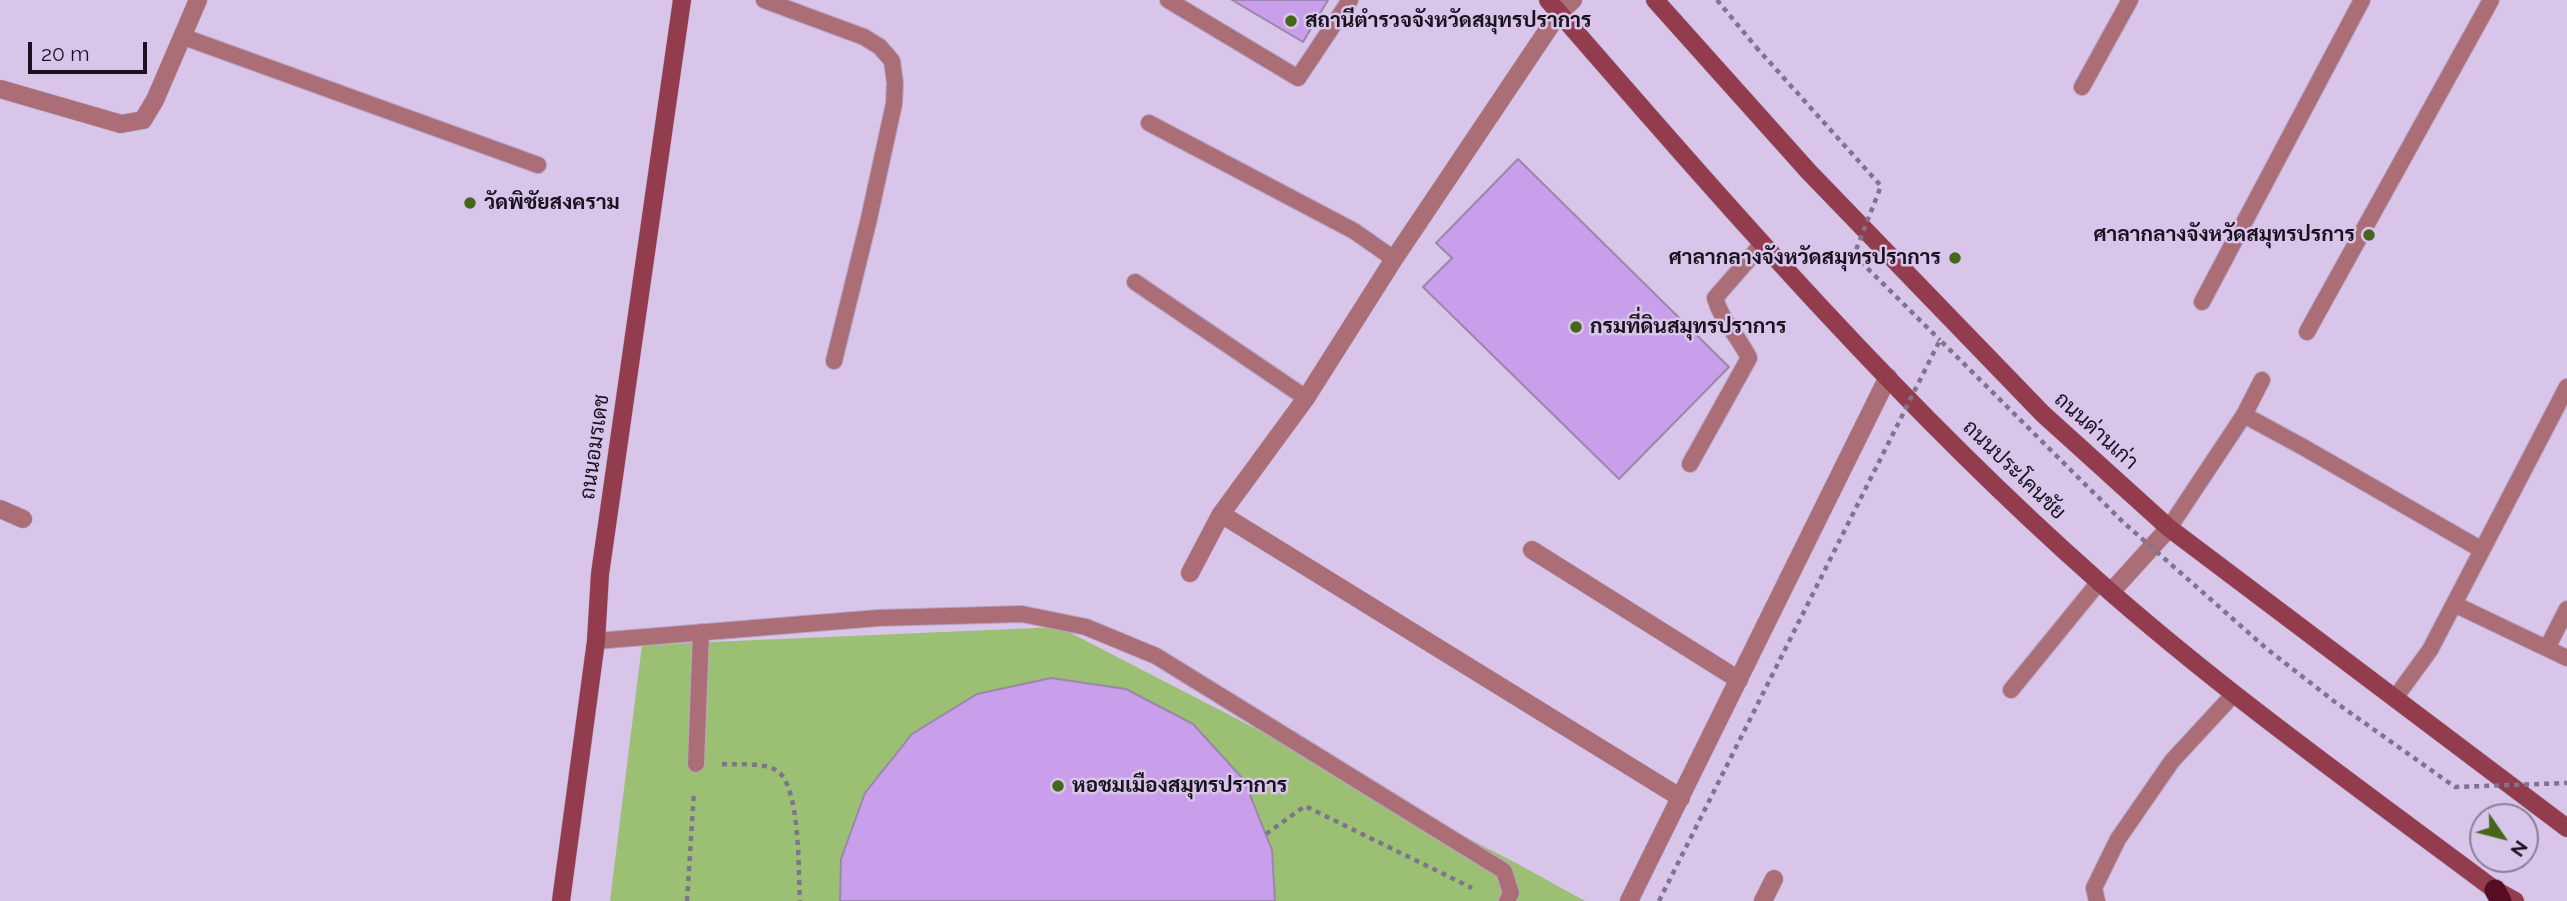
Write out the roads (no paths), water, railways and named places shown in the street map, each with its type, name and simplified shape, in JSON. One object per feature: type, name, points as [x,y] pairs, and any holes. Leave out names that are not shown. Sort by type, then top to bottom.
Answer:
[{"type":"main road","name":"ถนนอมรเดช","points":[[561,901],[596,641],[600,574],[682,0]]},
{"type":"main road","name":"ถนนด่านเก่า","points":[[1655,0],[1809,172],[2043,414],[2169,528],[2567,828]]},
{"type":"main road","name":"ถนนประโคนชัย","points":[[1553,6],[1762,244],[1993,483],[2105,587],[2232,695],[2498,895],[2515,901]]},
{"type":"street","points":[[0,89],[121,124],[143,120],[184,37],[198,0]]},
{"type":"street","points":[[1190,573],[1221,514],[1306,398],[1553,6],[1573,0]]},
{"type":"street","points":[[1629,901],[1888,377]]},
{"type":"street","points":[[0,509],[23,519]]},
{"type":"street","points":[[1221,514],[1681,798]]},
{"type":"street","points":[[2105,587],[2169,528]]},
{"type":"street","points":[[1532,550],[1739,680]]},
{"type":"street","points":[[1763,901],[1774,879]]},
{"type":"lane","points":[[764,0],[864,37],[880,47],[892,61],[894,104],[834,361]]},
{"type":"lane","points":[[1168,0],[1298,78],[1350,0]]},
{"type":"lane","points":[[2082,87],[2130,0]]},
{"type":"lane","points":[[2202,302],[2362,0]]},
{"type":"lane","points":[[2307,332],[2490,0]]},
{"type":"lane","points":[[184,37],[538,165]]},
{"type":"lane","points":[[1149,123],[1354,231],[1394,259]]},
{"type":"lane","points":[[1690,464],[1749,358],[1740,340],[1720,315],[1715,298],[1762,244]]},
{"type":"lane","points":[[1135,282],[1306,398]]},
{"type":"lane","points":[[2169,528],[2244,415],[2262,380]]},
{"type":"lane","points":[[2395,698],[2430,650],[2567,387]]},
{"type":"lane","points":[[2244,415],[2482,550]]},
{"type":"lane","points":[[2011,690],[2105,587]]},
{"type":"lane","points":[[2454,604],[2567,658]]},
{"type":"lane","points":[[2547,648],[2567,609]]},
{"type":"lane","points":[[596,641],[878,618],[1022,614],[1086,627],[1156,656],[1504,871],[1511,893],[1507,901]]},
{"type":"lane","points":[[696,764],[701,632]]},
{"type":"lane","points":[[2097,901],[2094,888],[2118,839],[2172,761],[2232,695]]},
{"type":"place","name":"สถานีตำรวจจังหวัดสมุทรปราการ","points":[[1291,21]]},
{"type":"place","name":"วัดพิชัยสงคราม","points":[[470,203]]},
{"type":"place","name":"ศาลากลางจังหวัดสมุทรปรการ","points":[[2369,235]]},
{"type":"place","name":"ศาลากลางจังหวัดสมุทรปราการ","points":[[1955,258]]},
{"type":"place","name":"กรมที่ดินสมุทรปราการ","points":[[1576,327]]},
{"type":"place","name":"หอชมเมืองสมุทรปราการ","points":[[1058,786]]}]
